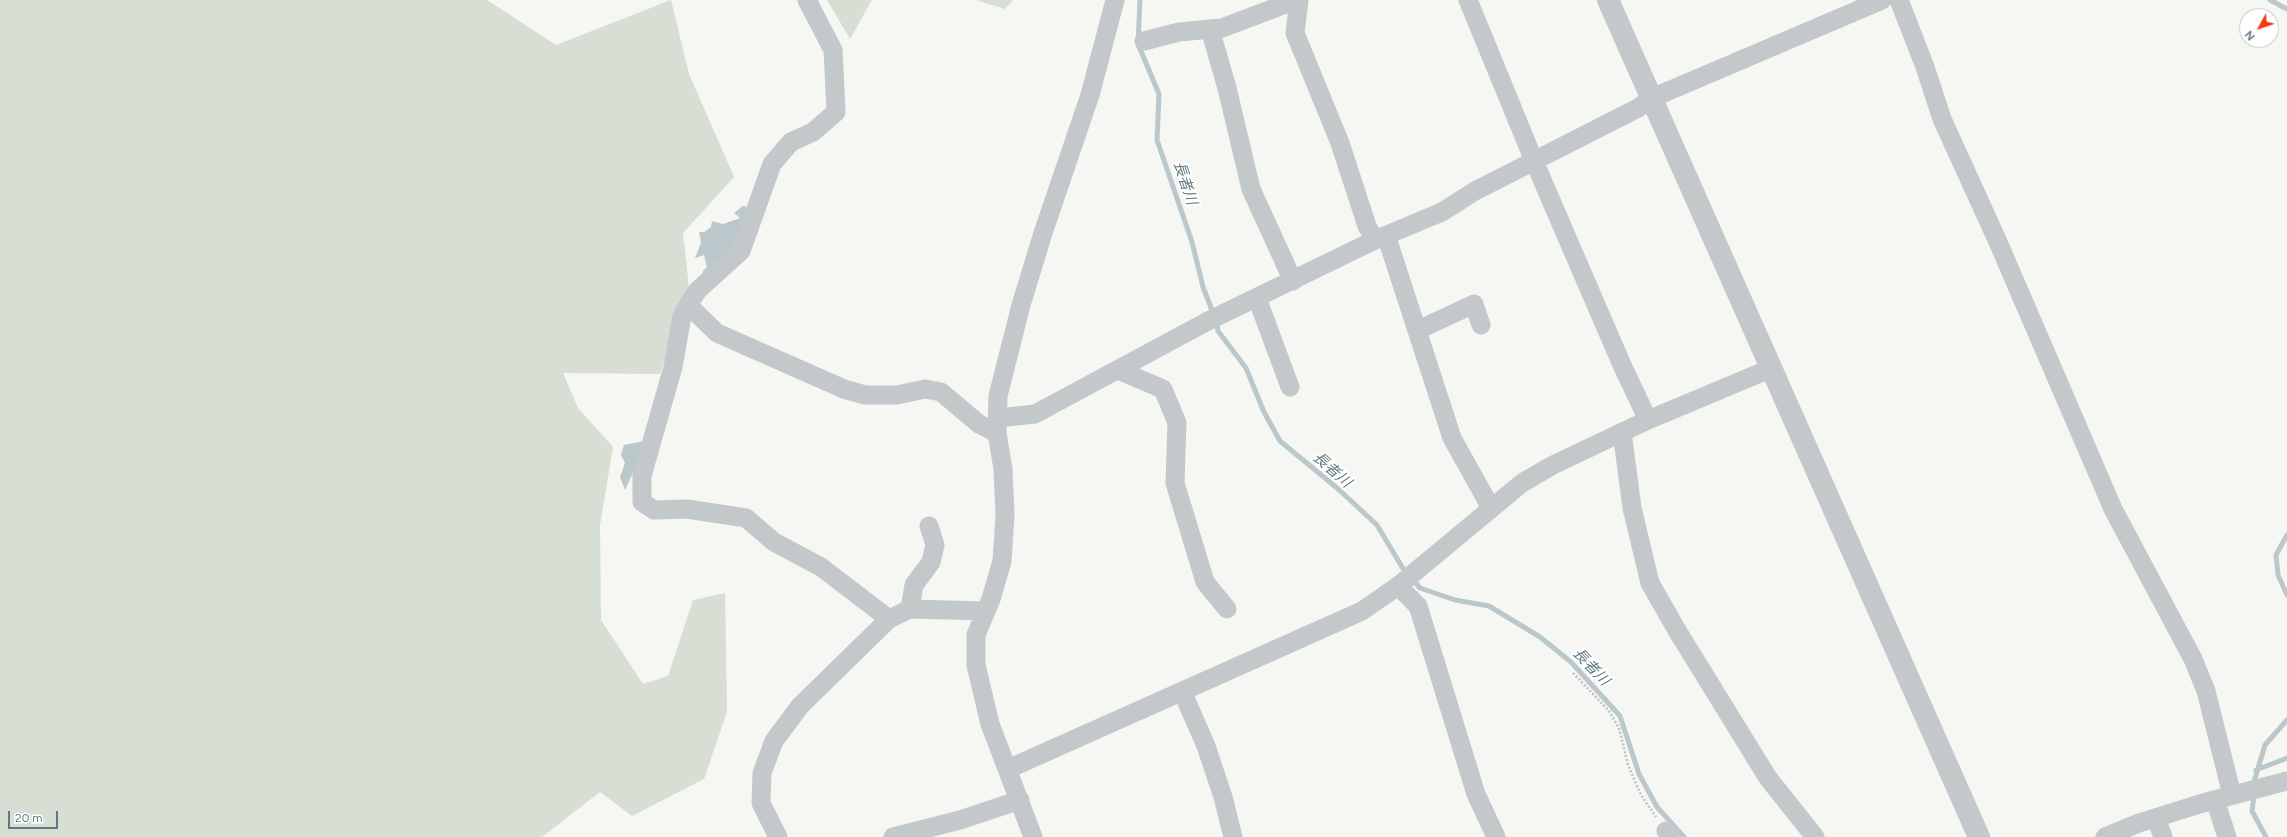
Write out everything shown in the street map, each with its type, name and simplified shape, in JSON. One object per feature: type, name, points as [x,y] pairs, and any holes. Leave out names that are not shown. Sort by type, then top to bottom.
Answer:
[{"type":"street","points":[[807,0],[833,50],[836,112],[813,132],[791,142],[772,164],[741,251],[698,290],[682,316],[673,367],[642,476],[642,502],[654,510],[687,509],[746,518],[774,542],[821,566],[889,619]]},
{"type":"street","points":[[1033,837],[990,724],[976,666],[976,635],[986,611],[1002,561],[1005,514],[1003,470],[998,426],[998,396],[1021,305],[1043,233],[1090,95],[1115,0]]},
{"type":"street","points":[[1144,41],[1179,32],[1222,28],[1298,0],[1295,33],[1340,143],[1367,226],[1381,237],[1418,330],[1452,438],[1491,508]]},
{"type":"street","points":[[1468,0],[1534,161],[1622,365],[1648,420]]},
{"type":"street","points":[[1608,0],[1979,837]]},
{"type":"street","points":[[688,305],[717,333],[844,389],[865,395],[897,395],[925,389],[941,392],[979,424],[998,426],[1035,414],[1214,318],[1381,237],[1442,212],[1475,191],[1638,108],[1652,98],[1882,0]]},
{"type":"street","points":[[1899,0],[1925,67],[1942,119],[2002,249],[2114,509],[2193,659],[2206,690],[2223,798],[2227,837]]},
{"type":"street","points":[[1210,29],[1227,88],[1250,189],[1293,280]]},
{"type":"street","points":[[1257,298],[1290,387]]},
{"type":"street","points":[[1418,330],[1474,304],[1481,325]]},
{"type":"street","points":[[1008,769],[1362,611],[1406,579],[1522,483],[1552,465],[1648,420],[1772,368]]},
{"type":"street","points":[[1118,370],[1163,389],[1177,422],[1175,483],[1205,582],[1227,609]]},
{"type":"street","points":[[1622,432],[1632,508],[1650,583],[1678,632],[1768,778],[1815,837]]},
{"type":"street","points":[[910,609],[914,585],[931,562],[934,546],[929,526]]},
{"type":"street","points":[[1406,579],[1418,606],[1476,794],[1496,837]]},
{"type":"street","points":[[778,837],[761,803],[762,773],[774,741],[800,706],[889,619],[910,609],[986,611]]},
{"type":"street","points":[[1182,691],[1206,746],[1223,798],[1233,837]]},
{"type":"street","points":[[2105,837],[2156,818],[2287,780]]},
{"type":"street","points":[[892,837],[960,820],[1020,800]]},
{"type":"street","points":[[2156,818],[2163,837]]},
{"type":"path","points":[[1573,673],[1609,711],[1619,728],[1628,764],[1640,795],[1668,834]]},
{"type":"shaded area","points":[[0,0],[487,0],[556,45],[671,0],[689,74],[734,177],[683,233],[689,287],[660,374],[563,373],[578,408],[613,447],[600,525],[601,620],[643,684],[668,676],[693,600],[725,593],[727,712],[704,779],[632,816],[600,792],[542,837],[0,837]]},
{"type":"shaded area","points":[[827,0],[872,0],[850,39]]},
{"type":"shaded area","points":[[976,0],[1013,0],[1005,9]]},
{"type":"shaded area","points":[[743,206],[747,207],[735,249],[703,277],[703,271],[707,267],[704,255],[695,258],[701,243],[699,232],[704,232],[711,227],[712,221],[723,224],[740,218],[734,213]]},
{"type":"shaded area","points":[[644,441],[638,462],[625,490],[620,477],[625,463],[621,455],[624,445]]},
{"type":"waterway","name":"長者川","points":[[1140,0],[1138,44],[1159,94],[1157,140],[1192,242],[1203,287],[1217,323],[1218,331],[1246,368],[1264,412],[1280,441],[1337,488],[1377,525],[1402,567],[1420,588],[1455,600],[1489,606],[1540,637],[1571,662],[1620,716],[1639,774],[1657,807],[1684,837]]},
{"type":"waterway","points":[[2270,0],[2287,9]]},
{"type":"waterway","points":[[2287,535],[2276,555],[2278,575],[2287,595]]},
{"type":"waterway","points":[[2254,782],[2265,745],[2287,720]]},
{"type":"waterway","points":[[2256,770],[2287,758]]},
{"type":"waterway","points":[[2254,795],[2252,811],[2266,837]]}]
